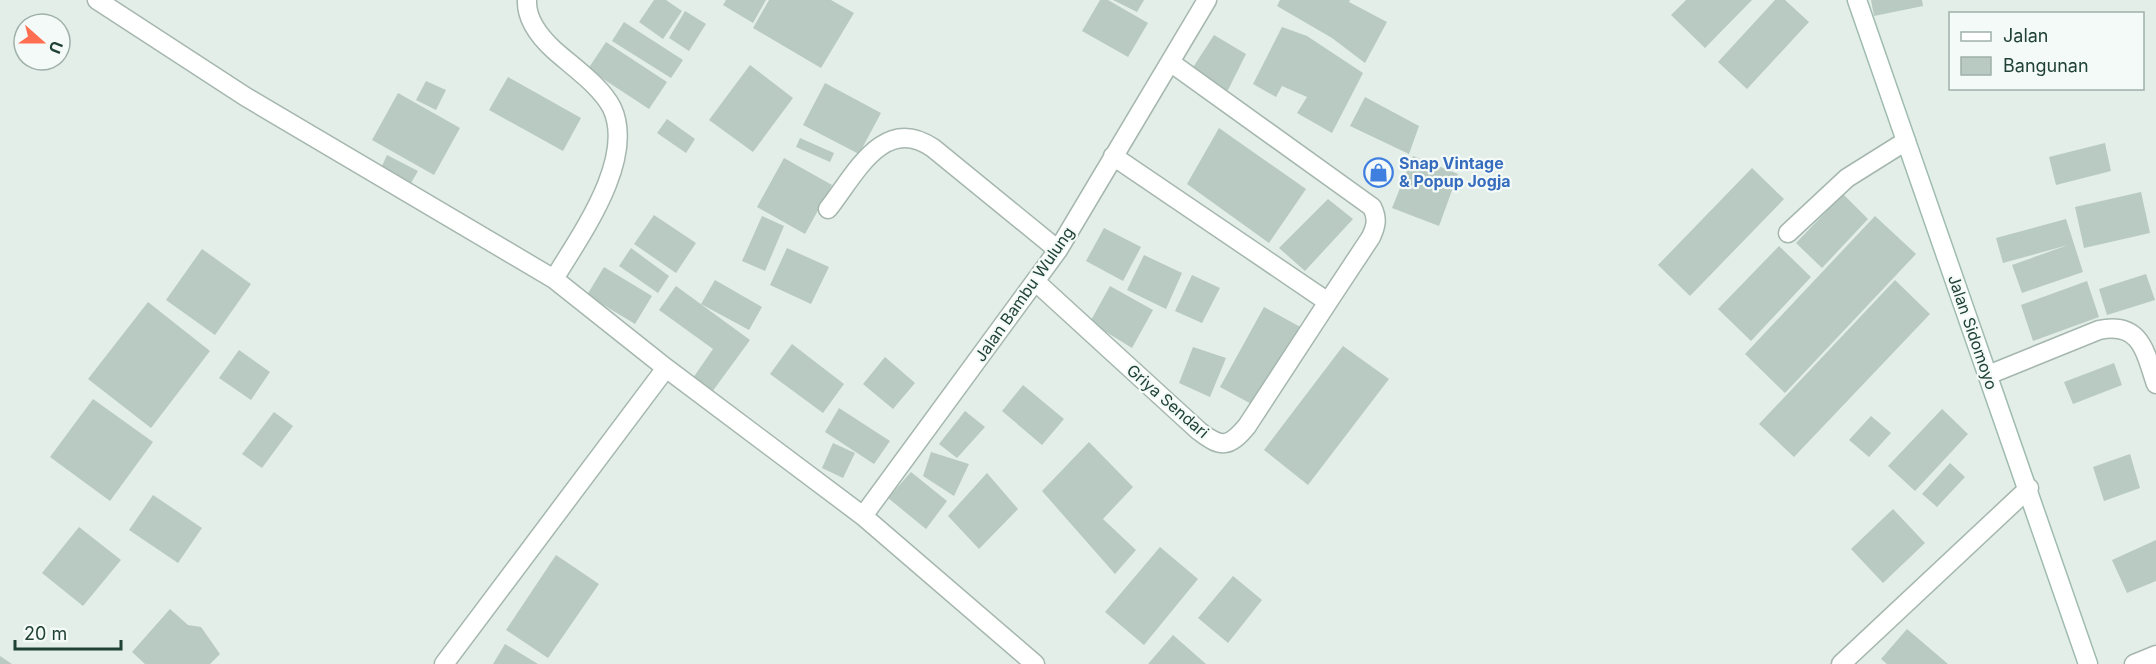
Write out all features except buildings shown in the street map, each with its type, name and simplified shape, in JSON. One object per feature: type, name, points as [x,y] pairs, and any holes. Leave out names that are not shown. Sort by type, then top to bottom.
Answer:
[{"type":"street","points":[[97,0],[246,97],[554,279],[666,368],[863,516],[1035,664]]},
{"type":"street","points":[[527,0],[527,11],[542,39],[593,85],[611,107],[618,130],[614,162],[600,203],[554,279]]},
{"type":"street","name":"Jalan Bambu Wulung","points":[[863,516],[1058,250],[1207,0]]},
{"type":"street","name":"Jalan Sidomoyo","points":[[1857,0],[2029,488],[2088,664]]},
{"type":"street","name":"Griya Sendari","points":[[1036,282],[1199,431],[1222,444],[1230,443],[1247,426],[1371,237],[1376,226],[1376,215],[1372,207],[1170,62]]},
{"type":"street","points":[[828,209],[879,146],[899,136],[911,137],[933,148],[1058,250]]},
{"type":"street","points":[[1788,233],[1847,178],[1906,141]]},
{"type":"street","points":[[1113,156],[1328,302]]},
{"type":"street","points":[[1988,375],[2099,330],[2114,327],[2128,330],[2141,343],[2156,384]]},
{"type":"street","points":[[444,664],[666,368]]},
{"type":"street","points":[[1841,664],[2029,488]]},
{"type":"street","points":[[2134,664],[2156,655]]},
{"type":"place","name":"Snap Vintage & Popup Jogja","points":[[1378,172]]}]
